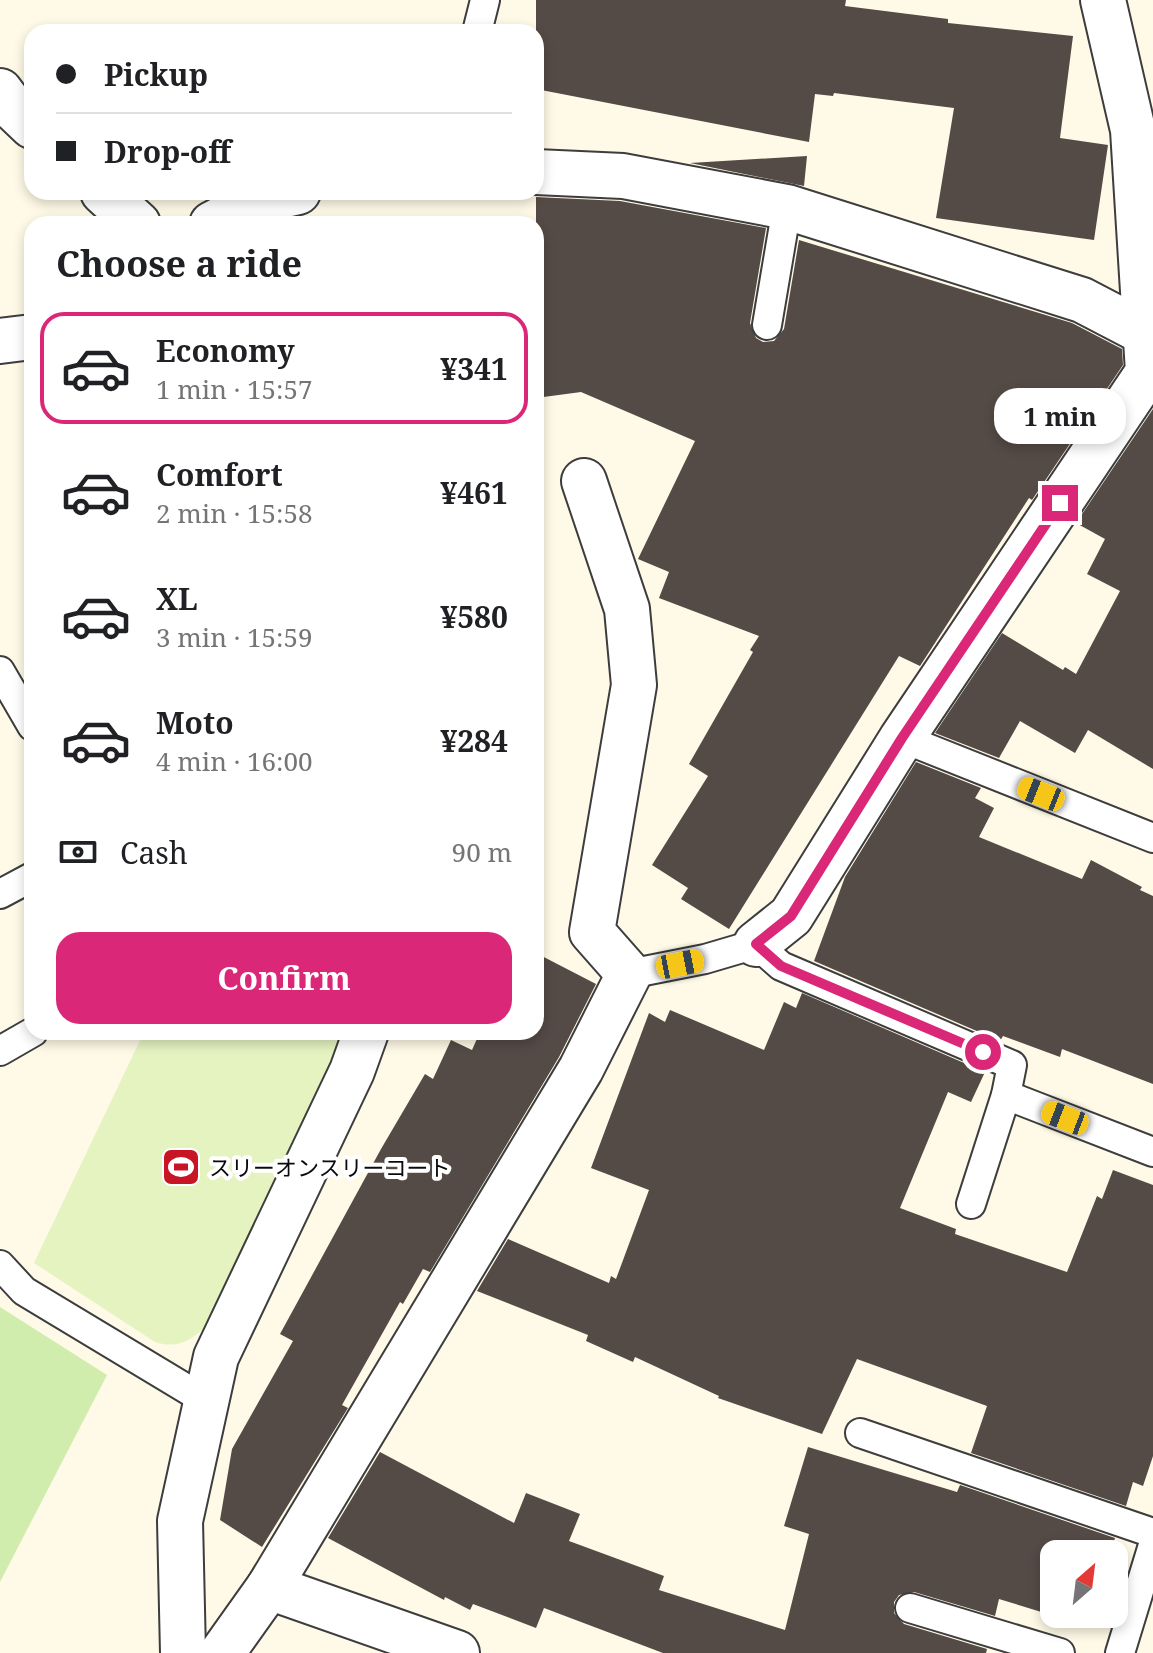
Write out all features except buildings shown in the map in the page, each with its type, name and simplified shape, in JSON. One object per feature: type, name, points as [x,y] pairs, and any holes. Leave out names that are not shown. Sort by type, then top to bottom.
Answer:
[{"type":"street","points":[[756,944],[791,916],[902,738],[1148,372],[1143,132],[1103,0]]},
{"type":"street","points":[[0,91],[24,118]]},
{"type":"street","points":[[544,172],[623,176],[787,207],[1082,300],[1149,335]]},
{"type":"street","points":[[112,200],[129,216]]},
{"type":"street","points":[[227,216],[263,200]]},
{"type":"street","points":[[0,341],[24,338]]},
{"type":"street","points":[[222,1653],[269,1587],[581,1069],[629,974],[592,932],[634,685],[627,609],[584,481]]},
{"type":"street","points":[[183,1653],[180,1521],[216,1357],[352,1071],[363,1040]]},
{"type":"street","points":[[269,1587],[457,1653]]},
{"type":"lane","points":[[479,24],[485,0]]},
{"type":"lane","points":[[767,325],[787,207]]},
{"type":"lane","points":[[0,671],[24,712]]},
{"type":"lane","points":[[902,738],[1153,838]]},
{"type":"lane","points":[[0,894],[24,881]]},
{"type":"lane","points":[[629,974],[705,959],[756,944],[781,966],[1012,1065],[1006,1095],[971,1204]]},
{"type":"lane","points":[[0,1051],[24,1037]]},
{"type":"lane","points":[[1006,1095],[1153,1152]]},
{"type":"lane","points":[[0,1265],[24,1291],[205,1400]]},
{"type":"lane","points":[[860,1433],[1153,1533]]},
{"type":"lane","points":[[1120,1653],[1153,1545]]},
{"type":"lane","points":[[910,1608],[1041,1651]]},
{"type":"green space","name":"スリーオンスリーコート","points":[[140,1040],[340,1040],[329,1072],[207,1326],[189,1340],[170,1345],[155,1342],[34,1263]]},
{"type":"green space","points":[[0,1307],[107,1375],[0,1582]]},
{"type":"place","name":"スリーオンスリーコート","points":[[181,1167]]},
{"type":"route","points":[[983,1052],[781,966],[756,944],[791,916],[902,738],[1060,503]]}]
